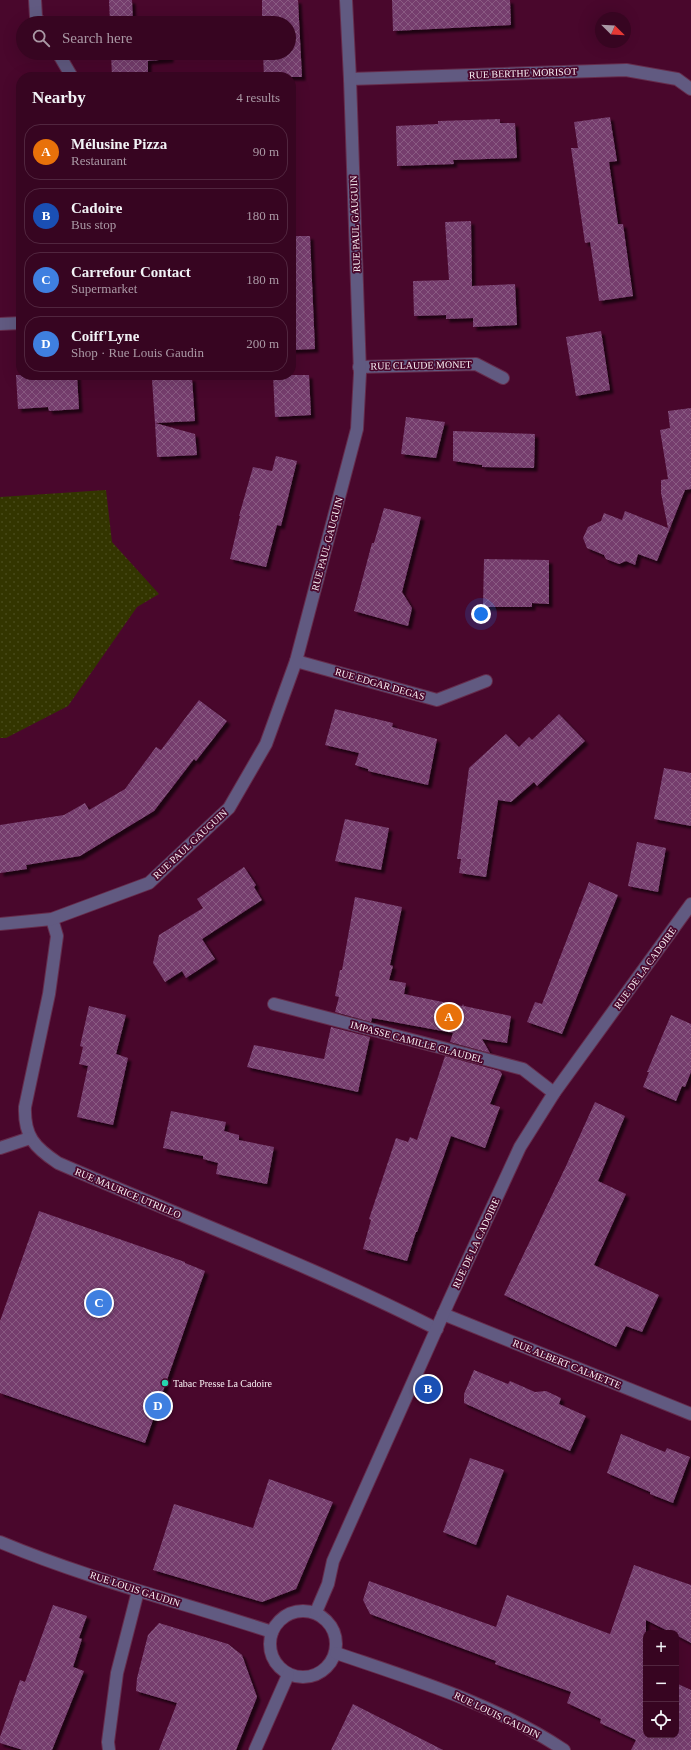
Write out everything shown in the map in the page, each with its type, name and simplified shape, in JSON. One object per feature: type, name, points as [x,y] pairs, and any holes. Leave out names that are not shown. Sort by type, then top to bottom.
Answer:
[{"type":"street","points":[[35,0],[36,16]]},
{"type":"street","name":"RUE PAUL GAUGUIN","points":[[0,924],[52,919],[148,883],[229,808],[266,744],[296,661],[357,429],[359,367],[350,79],[346,0]]},
{"type":"street","points":[[62,60],[69,72]]},
{"type":"street","name":"RUE BERTHE MORISOT","points":[[350,79],[626,70],[677,80],[691,89]]},
{"type":"street","points":[[0,324],[16,323]]},
{"type":"street","name":"RUE CLAUDE MONET","points":[[359,367],[476,364],[504,378]]},
{"type":"street","name":"RUE EDGAR DEGAS","points":[[296,661],[437,700],[486,681]]},
{"type":"street","name":"RUE DE LA CADOIRE","points":[[316,1612],[328,1584],[333,1561],[443,1314],[520,1147],[554,1093],[691,904]]},
{"type":"street","name":"RUE MAURICE UTRILLO","points":[[52,919],[57,936],[50,987],[25,1107],[25,1122],[30,1138],[40,1152],[58,1163],[404,1312],[437,1329]]},
{"type":"street","name":"IMPASSE CAMILLE CLAUDEL","points":[[274,1004],[523,1070],[554,1093]]},
{"type":"street","points":[[0,1148],[30,1138]]},
{"type":"street","name":"RUE ALBERT CALMETTE","points":[[443,1314],[691,1414]]},
{"type":"street","name":"RUE LOUIS GAUDIN","points":[[0,1542],[138,1591],[272,1632]]},
{"type":"street","points":[[109,1750],[108,1742],[117,1673],[138,1591]]},
{"type":"street","points":[[298,1611],[316,1612],[329,1622],[337,1637],[336,1654],[326,1670],[308,1678],[288,1675],[276,1664],[272,1654],[270,1648],[272,1632],[282,1618],[298,1611]]},
{"type":"street","name":"RUE LOUIS GAUDIN","points":[[336,1654],[464,1698],[508,1719],[564,1750]]},
{"type":"street","points":[[255,1750],[288,1675]]},
{"type":"shaded area","points":[[106,490],[112,542],[159,594],[137,607],[68,706],[6,738],[0,738],[0,497]]},
{"type":"building","points":[[109,0],[132,0],[133,16],[110,16]]},
{"type":"building","points":[[262,0],[298,0],[302,77],[296,77],[296,72],[264,72],[263,60],[296,60],[296,16],[262,16]]},
{"type":"building","points":[[392,0],[510,0],[511,25],[393,31]]},
{"type":"building","points":[[111,60],[159,60],[148,61],[148,72],[112,72]]},
{"type":"building","points":[[610,117],[617,161],[609,162],[618,224],[623,224],[633,296],[599,301],[590,242],[585,243],[571,148],[578,148],[574,122]]},
{"type":"building","points":[[500,119],[500,123],[515,123],[517,158],[453,160],[454,164],[397,166],[396,126],[438,124],[438,121]]},
{"type":"building","points":[[471,221],[472,286],[515,284],[517,325],[473,327],[473,318],[446,319],[446,315],[414,316],[413,281],[449,280],[445,222]]},
{"type":"building","points":[[296,236],[310,236],[315,349],[296,350]]},
{"type":"building","points":[[601,331],[610,390],[576,396],[566,337]]},
{"type":"building","points":[[296,375],[309,375],[311,415],[275,417],[273,380],[296,380]]},
{"type":"building","points":[[16,380],[77,380],[79,409],[49,411],[48,407],[18,409]]},
{"type":"building","points":[[152,380],[192,380],[195,421],[155,423]]},
{"type":"building","points":[[691,408],[691,489],[685,490],[657,561],[638,554],[635,565],[626,561],[619,564],[606,559],[604,555],[587,548],[583,538],[588,527],[601,521],[604,513],[622,520],[625,511],[668,528],[661,493],[661,480],[668,479],[660,430],[670,428],[668,411]]},
{"type":"building","points":[[406,417],[445,422],[436,458],[401,454]]},
{"type":"building","points":[[155,423],[195,434],[197,455],[157,457]]},
{"type":"building","points":[[453,431],[535,434],[534,468],[482,467],[482,465],[453,461]]},
{"type":"building","points":[[276,456],[297,461],[281,526],[277,525],[266,567],[230,559],[239,516],[253,467],[272,471]]},
{"type":"building","points":[[384,508],[421,517],[402,592],[412,608],[408,626],[354,611],[372,543],[374,543]]},
{"type":"building","points":[[484,559],[549,560],[549,604],[532,603],[532,607],[483,607]]},
{"type":"building","points":[[199,700],[227,721],[196,761],[194,759],[154,811],[80,856],[26,865],[27,869],[0,873],[0,825],[64,815],[85,803],[89,810],[125,789],[156,747],[161,750]]},
{"type":"building","points":[[335,709],[393,723],[392,727],[437,739],[428,785],[368,771],[368,769],[355,765],[359,753],[325,745]]},
{"type":"building","points":[[559,714],[585,741],[537,786],[534,782],[511,802],[498,800],[486,877],[459,873],[461,859],[457,859],[469,768],[506,734],[519,747],[529,737],[532,740]]},
{"type":"building","points":[[664,768],[691,773],[691,826],[654,819]]},
{"type":"building","points":[[345,819],[389,828],[381,870],[335,861]]},
{"type":"building","points":[[637,842],[666,848],[658,892],[628,886]]},
{"type":"building","points":[[244,867],[256,885],[254,887],[262,900],[202,939],[215,959],[186,978],[182,971],[165,982],[153,963],[159,935],[203,908],[197,899]]},
{"type":"building","points":[[589,882],[618,895],[562,1034],[527,1022],[535,1002],[542,1004]]},
{"type":"building","points":[[355,897],[402,907],[390,965],[393,966],[389,980],[406,983],[404,994],[462,1006],[463,1004],[464,1006],[511,1016],[507,1043],[482,1039],[490,1053],[450,1042],[453,1033],[372,1018],[371,1022],[335,1012],[339,997],[335,996],[340,970],[342,970]]},
{"type":"building","points":[[89,1006],[126,1015],[116,1054],[128,1058],[113,1125],[77,1117],[88,1066],[79,1064],[83,1047],[80,1046]]},
{"type":"building","points":[[671,1015],[691,1024],[691,1072],[685,1087],[682,1086],[676,1101],[643,1087],[649,1072],[647,1072]]},
{"type":"building","points":[[331,1027],[370,1037],[358,1092],[247,1067],[254,1045],[324,1059]]},
{"type":"building","points":[[445,1056],[500,1071],[502,1074],[490,1104],[500,1107],[485,1148],[451,1136],[407,1261],[363,1249],[371,1220],[369,1219],[396,1138],[408,1142],[410,1137],[417,1140]]},
{"type":"building","points":[[595,1102],[625,1116],[598,1181],[626,1194],[594,1265],[659,1295],[642,1332],[626,1326],[616,1347],[504,1295]]},
{"type":"building","points":[[171,1111],[226,1122],[224,1131],[239,1135],[239,1140],[274,1147],[267,1184],[216,1174],[218,1163],[203,1159],[203,1156],[163,1148]]},
{"type":"building","points":[[39,1211],[185,1262],[205,1271],[145,1443],[0,1393],[0,1321]]},
{"type":"building","points":[[474,1370],[508,1384],[510,1381],[535,1392],[546,1391],[561,1398],[559,1404],[586,1416],[570,1451],[464,1403],[464,1394]]},
{"type":"building","points":[[621,1434],[665,1452],[667,1448],[690,1457],[673,1503],[650,1494],[650,1492],[607,1473]]},
{"type":"building","points":[[470,1458],[504,1470],[476,1545],[443,1532]]},
{"type":"building","points":[[269,1479],[333,1502],[296,1589],[262,1602],[153,1570],[174,1504],[253,1528]]},
{"type":"building","points":[[634,1565],[691,1585],[691,1643],[679,1637],[679,1630],[666,1630],[646,1620],[646,1630],[643,1630],[643,1738],[679,1738],[679,1684],[691,1690],[691,1750],[631,1750],[636,1740],[600,1723],[601,1719],[567,1703],[571,1692],[495,1664],[496,1661],[370,1614],[363,1600],[369,1581],[496,1627],[507,1595],[610,1634]]},
{"type":"building","points":[[53,1605],[87,1616],[79,1638],[82,1639],[73,1667],[84,1671],[52,1750],[23,1750],[0,1743],[0,1737],[20,1680],[25,1682]]},
{"type":"building","points":[[159,1623],[228,1644],[242,1655],[257,1697],[236,1750],[159,1750],[177,1703],[136,1691],[137,1678],[148,1635]]},
{"type":"building","points":[[353,1704],[443,1750],[331,1750]]},
{"type":"place","name":"Mélusine Pizza","points":[[449,1017]]},
{"type":"place","name":"Carrefour Contact","points":[[99,1303]]},
{"type":"place","name":"Tabac Presse La Cadoire","points":[[165,1383]]},
{"type":"place","name":"Cadoire","points":[[428,1389]]},
{"type":"place","name":"Coiff'Lyne","points":[[158,1406]]}]
